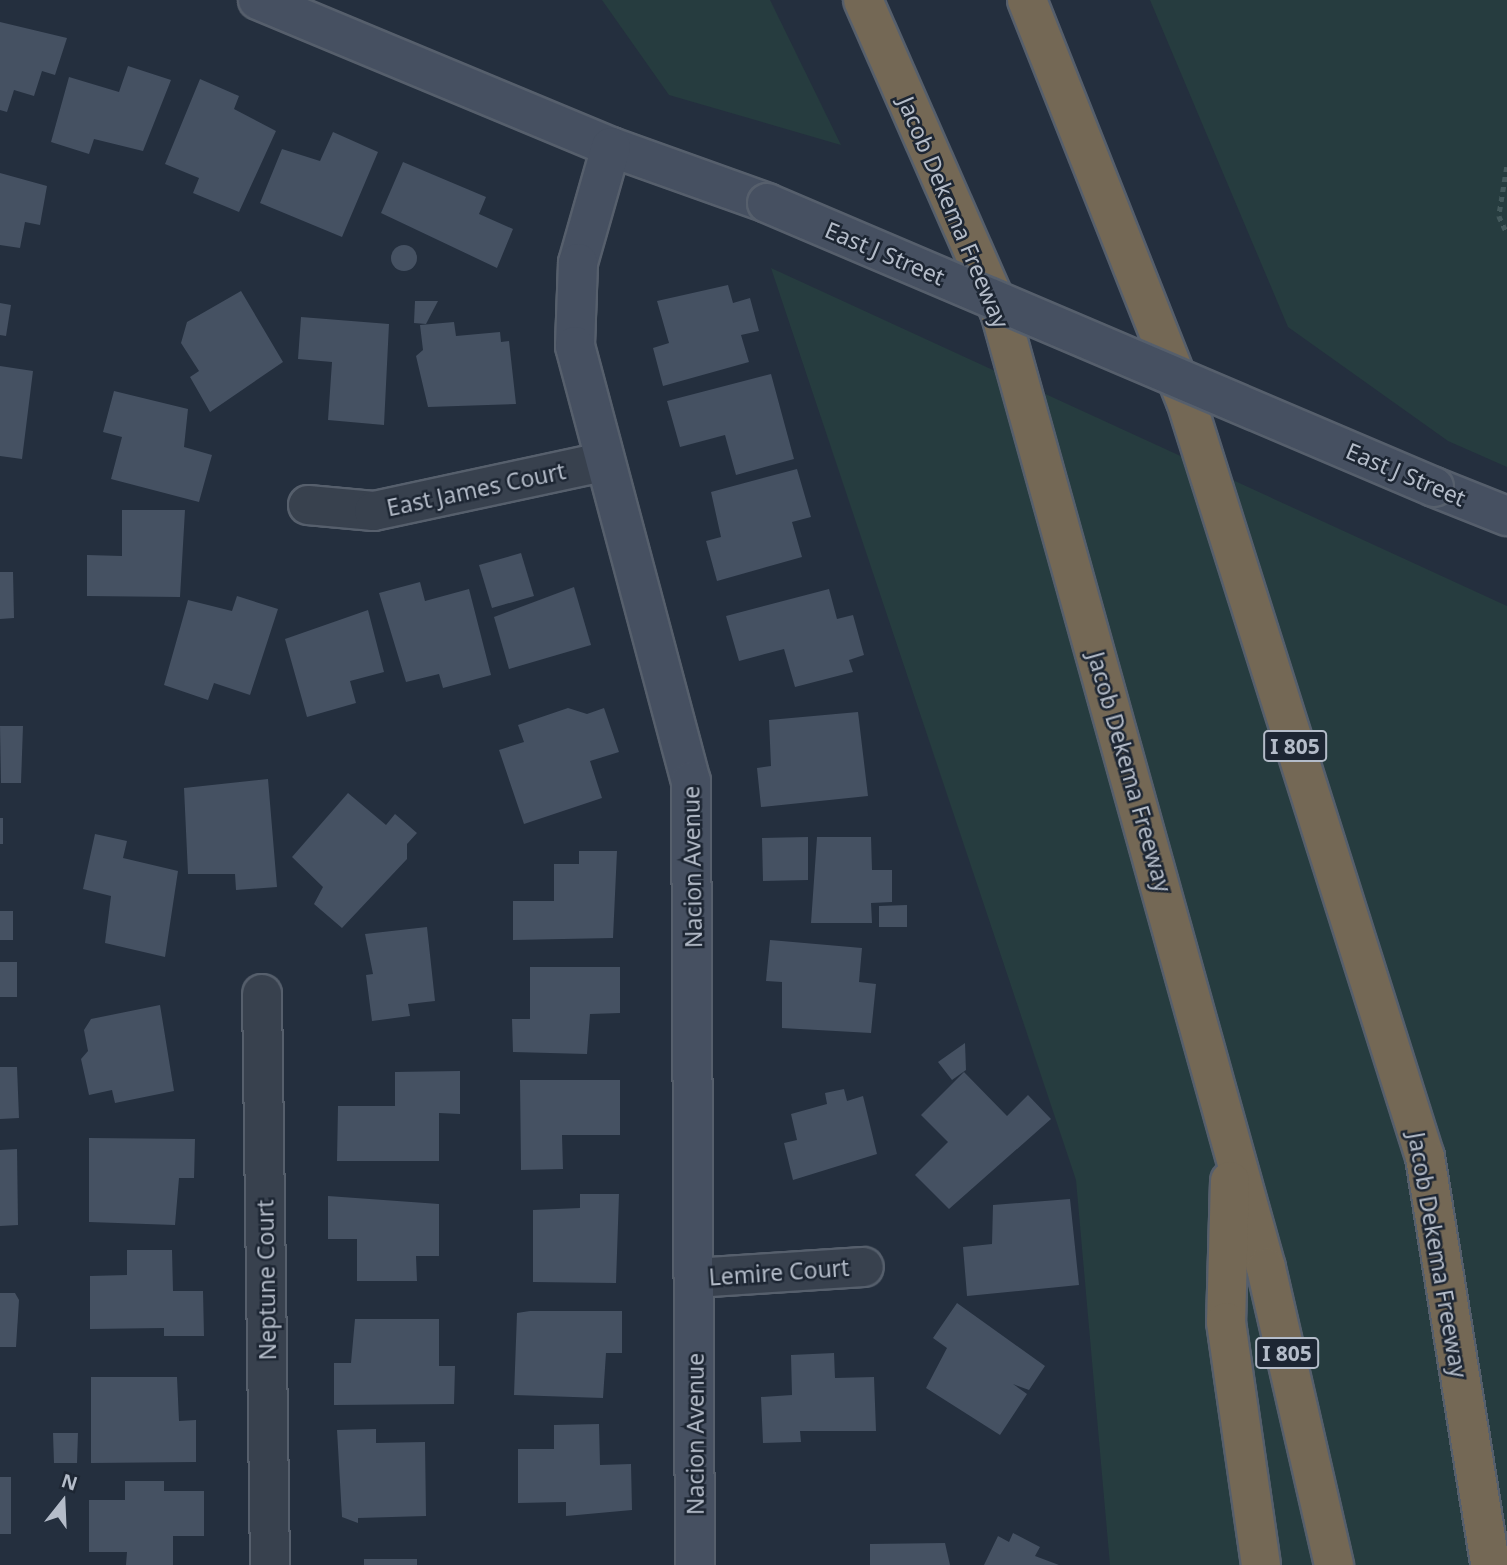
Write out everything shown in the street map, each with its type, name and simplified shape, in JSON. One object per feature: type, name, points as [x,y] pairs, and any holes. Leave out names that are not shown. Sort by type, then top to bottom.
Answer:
[{"type":"highway","name":"Jacob Dekema Freeway","points":[[863,0],[1000,312],[1266,1268],[1334,1565]]},
{"type":"highway","name":"Jacob Dekema Freeway","points":[[1027,0],[1186,401],[1425,1157],[1490,1565]]},
{"type":"highway","points":[[1231,1144],[1226,1322],[1261,1565]]},
{"type":"highway","points":[[1482,1514],[1496,1565]]},
{"type":"street","name":"East J Street","points":[[258,0],[611,147],[767,203],[1507,516]]},
{"type":"street","name":"Nacion Avenue","points":[[611,147],[586,224],[575,305],[575,346],[602,462],[691,781],[695,1565]]},
{"type":"street","name":"East James Court","points":[[308,505],[374,511],[602,462]]},
{"type":"street","name":"Neptune Court","points":[[262,994],[270,1565]]},
{"type":"street","name":"Lemire Court","points":[[694,1278],[864,1267]]},
{"type":"path","points":[[1507,167],[1499,216],[1507,233]]},
{"type":"green space","points":[[602,0],[770,0],[841,145],[669,95]]},
{"type":"green space","points":[[1150,0],[1507,0],[1507,467],[1448,441],[1288,327]]},
{"type":"green space","points":[[771,268],[1507,606],[1507,1565],[1110,1565],[1076,1180]]},
{"type":"building","points":[[0,22],[67,38],[55,75],[42,71],[34,96],[14,90],[7,112],[0,110]]},
{"type":"building","points":[[128,66],[171,80],[143,151],[94,139],[89,154],[51,142],[69,77],[119,92]]},
{"type":"building","points":[[200,79],[239,96],[234,109],[276,131],[239,212],[193,193],[199,178],[165,164]]},
{"type":"building","points":[[333,132],[378,152],[342,237],[260,203],[282,149],[320,161]]},
{"type":"building","points":[[403,162],[486,197],[479,214],[513,229],[497,268],[381,213]]},
{"type":"building","points":[[0,173],[47,186],[40,225],[25,222],[20,248],[0,245]]},
{"type":"building","points":[[404,245],[413,249],[417,258],[413,267],[404,271],[395,267],[391,258],[395,249]]},
{"type":"building","points":[[728,285],[733,303],[750,298],[759,331],[741,335],[749,362],[663,386],[653,348],[669,343],[657,301]]},
{"type":"building","points":[[241,291],[283,362],[210,412],[190,377],[199,371],[181,343],[187,322]]},
{"type":"building","points":[[415,301],[438,301],[426,324],[414,323]]},
{"type":"building","points":[[0,303],[11,305],[6,336],[0,335]]},
{"type":"building","points":[[301,317],[389,324],[384,425],[328,420],[332,362],[298,359]]},
{"type":"building","points":[[454,322],[456,336],[500,332],[501,342],[509,341],[516,404],[428,407],[416,356],[423,350],[420,325]]},
{"type":"building","points":[[0,366],[33,371],[22,459],[0,456]]},
{"type":"building","points":[[771,374],[794,459],[736,475],[725,435],[680,447],[667,401]]},
{"type":"building","points":[[114,391],[188,409],[184,447],[212,455],[199,502],[111,479],[122,437],[103,432]]},
{"type":"building","points":[[797,469],[811,517],[792,522],[802,557],[717,581],[706,541],[721,537],[711,492]]},
{"type":"building","points":[[122,510],[185,510],[180,597],[87,596],[87,555],[122,556]]},
{"type":"building","points":[[521,553],[534,596],[492,608],[479,565]]},
{"type":"building","points":[[0,572],[13,572],[14,618],[0,619]]},
{"type":"building","points":[[420,582],[425,601],[469,589],[491,675],[443,688],[439,674],[406,682],[379,593]]},
{"type":"building","points":[[574,587],[591,645],[509,669],[494,617]]},
{"type":"building","points":[[829,589],[837,619],[853,615],[864,655],[849,660],[853,672],[795,687],[784,649],[739,661],[726,616]]},
{"type":"building","points":[[237,596],[278,609],[250,695],[214,683],[208,700],[164,685],[188,600],[232,611]]},
{"type":"building","points":[[368,610],[384,672],[350,681],[356,703],[307,717],[285,639]]},
{"type":"building","points":[[568,708],[587,714],[604,708],[619,752],[590,761],[602,798],[524,824],[499,750],[524,742],[518,725]]},
{"type":"building","points":[[858,712],[868,796],[761,807],[757,768],[771,766],[769,720]]},
{"type":"building","points":[[0,726],[23,726],[21,783],[1,783]]},
{"type":"building","points":[[268,779],[277,887],[236,890],[235,874],[188,874],[184,788]]},
{"type":"building","points":[[348,793],[386,825],[395,814],[417,833],[407,844],[407,859],[342,928],[314,904],[323,887],[292,857]]},
{"type":"building","points":[[0,818],[3,818],[3,844],[0,844]]},
{"type":"building","points":[[95,834],[127,841],[123,858],[178,871],[165,957],[105,943],[111,896],[83,889]]},
{"type":"building","points":[[808,837],[808,880],[763,881],[762,838]]},
{"type":"building","points":[[817,837],[871,837],[872,870],[892,870],[892,902],[871,903],[872,923],[811,923]]},
{"type":"building","points":[[579,851],[617,851],[613,938],[513,940],[513,901],[554,901],[554,864],[579,864]]},
{"type":"building","points":[[907,905],[907,927],[879,927],[879,906]]},
{"type":"building","points":[[0,911],[13,911],[13,940],[0,940]]},
{"type":"building","points":[[427,927],[435,1001],[408,1004],[410,1016],[372,1021],[366,975],[373,974],[365,934]]},
{"type":"building","points":[[770,940],[862,948],[859,982],[876,984],[871,1033],[782,1028],[782,982],[766,981]]},
{"type":"building","points":[[0,962],[17,962],[17,997],[0,997]]},
{"type":"building","points":[[530,967],[620,967],[620,1013],[590,1014],[587,1054],[513,1052],[512,1019],[530,1019]]},
{"type":"building","points":[[160,1005],[174,1091],[115,1103],[112,1090],[89,1095],[81,1059],[88,1051],[84,1030],[91,1019]]},
{"type":"building","points":[[965,1043],[966,1070],[952,1080],[938,1062]]},
{"type":"building","points":[[0,1067],[17,1067],[19,1118],[0,1119]]},
{"type":"building","points":[[460,1071],[460,1114],[439,1113],[439,1161],[337,1161],[338,1106],[395,1106],[395,1072]]},
{"type":"building","points":[[964,1072],[1007,1116],[1028,1095],[1051,1119],[949,1209],[915,1175],[948,1142],[921,1115]]},
{"type":"building","points":[[520,1080],[620,1080],[620,1135],[562,1135],[563,1169],[521,1170]]},
{"type":"building","points":[[844,1089],[847,1101],[863,1096],[877,1154],[793,1180],[784,1143],[797,1140],[791,1114],[827,1104],[825,1093]]},
{"type":"building","points":[[89,1138],[195,1139],[194,1178],[179,1178],[175,1225],[89,1222]]},
{"type":"building","points":[[17,1149],[18,1225],[0,1226],[0,1150]]},
{"type":"building","points":[[580,1194],[619,1194],[616,1283],[533,1282],[533,1210],[580,1208]]},
{"type":"building","points":[[328,1196],[439,1204],[439,1256],[416,1256],[417,1281],[357,1281],[357,1239],[328,1239]]},
{"type":"building","points":[[1070,1199],[1079,1285],[967,1296],[963,1247],[992,1244],[993,1205]]},
{"type":"building","points":[[127,1250],[172,1250],[173,1291],[203,1291],[204,1336],[164,1336],[164,1328],[90,1329],[90,1276],[127,1275]]},
{"type":"building","points":[[0,1293],[15,1293],[19,1300],[16,1347],[0,1347]]},
{"type":"building","points":[[957,1303],[1045,1366],[1029,1390],[1013,1384],[1027,1394],[1000,1435],[926,1388],[947,1348],[933,1338]]},
{"type":"building","points":[[622,1311],[622,1353],[606,1353],[603,1398],[514,1395],[517,1313]]},
{"type":"building","points":[[355,1319],[439,1319],[439,1366],[455,1366],[454,1404],[334,1405],[334,1363],[351,1363]]},
{"type":"building","points":[[834,1353],[835,1378],[874,1377],[876,1431],[800,1431],[801,1442],[763,1443],[761,1397],[792,1395],[791,1355]]},
{"type":"building","points":[[91,1377],[177,1377],[179,1421],[196,1420],[196,1462],[91,1463]]},
{"type":"building","points":[[599,1424],[600,1465],[631,1464],[632,1510],[566,1516],[566,1502],[518,1503],[518,1449],[554,1449],[554,1425]]},
{"type":"building","points":[[376,1429],[376,1443],[425,1442],[426,1516],[358,1518],[358,1523],[342,1517],[337,1430]]},
{"type":"building","points":[[53,1433],[78,1433],[77,1463],[54,1463]]},
{"type":"building","points":[[0,1477],[11,1477],[11,1534],[0,1534]]},
{"type":"building","points":[[125,1481],[164,1481],[164,1491],[204,1491],[204,1536],[173,1536],[173,1565],[126,1565],[127,1552],[89,1552],[89,1500],[125,1500]]},
{"type":"building","points":[[1013,1533],[1040,1547],[1035,1556],[1059,1565],[984,1565],[998,1536],[1009,1542]]},
{"type":"building","points":[[945,1543],[950,1565],[870,1565],[870,1544]]},
{"type":"building","points":[[364,1559],[417,1559],[417,1565],[364,1565]]}]
